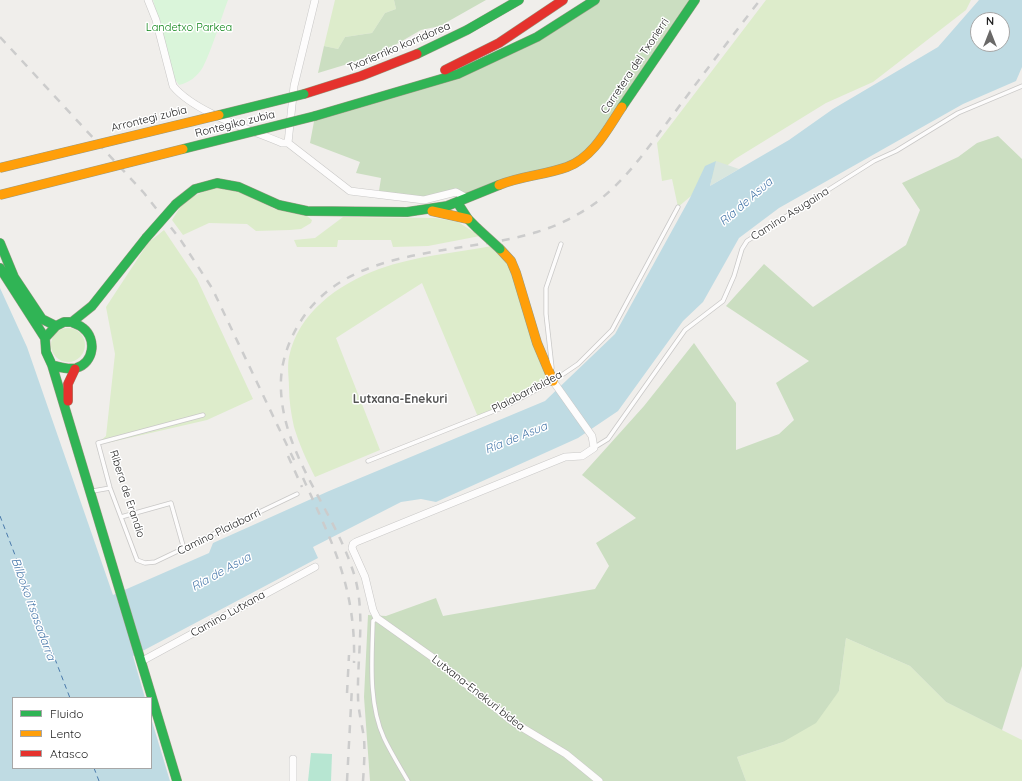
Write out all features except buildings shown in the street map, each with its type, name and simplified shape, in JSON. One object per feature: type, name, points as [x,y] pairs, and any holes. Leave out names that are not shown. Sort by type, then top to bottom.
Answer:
[{"type":"main road","name":"Txorierriko korridorea","points":[[304,94],[346,83],[442,44],[482,23],[519,0]]},
{"type":"main road","points":[[371,100],[420,82],[461,63],[505,39],[563,0]]},
{"type":"main road","points":[[371,100],[458,74],[498,57],[537,38],[595,0]]},
{"type":"main road","name":"Carretera del Txorierri","points":[[427,210],[457,202],[511,180],[568,167],[582,159],[595,147],[695,0]]},
{"type":"main road","name":"Arrontegi zubia","points":[[0,168],[304,94]]},
{"type":"main road","name":"Rontegiko zubia","points":[[0,194],[315,116],[371,100]]},
{"type":"main road","points":[[72,322],[92,306],[146,238],[176,204],[195,189],[217,183],[239,187],[278,205],[307,211],[407,212],[427,210],[468,220]]},
{"type":"main road","points":[[457,202],[468,220],[511,261],[537,343],[554,384]]},
{"type":"main road","points":[[0,243],[14,277],[42,319],[56,326]]},
{"type":"main road","points":[[0,268],[45,338],[46,352],[52,365],[77,444],[97,517],[152,697]]},
{"type":"main road","points":[[86,330],[92,306]]},
{"type":"main road","points":[[45,338],[56,326],[64,322],[72,322],[80,325],[91,337],[93,345],[92,353],[88,360],[71,375],[66,394],[90,468],[97,517]]},
{"type":"main road","points":[[52,365],[60,369],[76,369]]},
{"type":"main road","points":[[152,697],[177,781]]},
{"type":"street","points":[[148,0],[156,20],[173,86],[180,94],[202,108],[282,143],[288,143],[350,191],[424,200],[456,192],[467,198]]},
{"type":"street","points":[[288,143],[294,86],[315,0]]},
{"type":"street","points":[[377,618],[373,610],[365,577],[352,548],[353,544],[565,457],[582,456],[594,448],[592,436],[554,384]]},
{"type":"street","name":"Camino Lutxana","points":[[140,657],[314,567]]},
{"type":"street","name":"Lutxana-Enekuri bidea","points":[[377,618],[432,657],[513,722],[566,754],[599,781]]},
{"type":"street","points":[[293,759],[293,781]]},
{"type":"lane","name":"Camino Asugaina","points":[[594,448],[608,439],[685,330],[723,301],[734,276],[742,249],[747,241],[874,161],[896,151],[958,113],[1022,86]]},
{"type":"lane","name":"Plaiabarribidea","points":[[368,461],[504,407],[554,384],[578,364],[612,330],[678,208]]},
{"type":"lane","points":[[554,384],[546,314],[546,288],[561,244]]},
{"type":"lane","name":"Ribera de Erandio","points":[[141,562],[134,556],[122,518],[110,488],[98,443],[203,415]]},
{"type":"lane","points":[[93,491],[110,488]]},
{"type":"lane","name":"Camino Plaiabarri","points":[[141,562],[149,564],[155,562],[296,494]]},
{"type":"lane","points":[[122,518],[171,503],[184,549]]},
{"type":"lane","points":[[377,618],[373,621],[372,656],[376,715],[384,737],[408,781]]},
{"type":"green space","name":"Landetxo Parkea","points":[[153,0],[228,0],[203,67],[193,79],[186,83],[179,85],[174,78]]},
{"type":"green space","points":[[335,0],[394,0],[396,9],[385,13],[372,33],[345,37],[338,49],[324,46]]},
{"type":"green space","points":[[394,0],[486,0],[440,26],[421,30],[388,49],[351,63],[318,73],[324,46],[338,49],[345,37],[372,33],[385,13],[396,9]]},
{"type":"green space","points":[[595,0],[695,0],[581,159],[467,198],[456,192],[424,200],[379,191],[381,178],[356,173],[360,162],[310,143],[315,116],[458,74]]},
{"type":"green space","points":[[766,0],[971,0],[966,10],[873,82],[826,103],[735,159],[678,207],[672,179],[662,181],[657,143]]},
{"type":"green space","points":[[998,136],[1022,159],[1022,666],[1002,730],[946,702],[910,666],[846,638],[839,691],[816,723],[783,742],[737,757],[746,781],[370,781],[364,697],[368,615],[386,616],[436,598],[443,616],[595,589],[609,566],[596,543],[636,518],[582,475],[644,406],[694,343],[736,403],[736,450],[779,434],[794,420],[776,383],[809,361],[726,306],[764,264],[813,307],[906,245],[920,210],[902,183],[958,157],[977,143]]},
{"type":"green space","points":[[213,187],[243,193],[275,209],[307,216],[312,220],[311,223],[301,229],[256,231],[247,224],[209,223],[183,235],[172,220],[184,201]]},
{"type":"green space","points":[[343,217],[436,218],[458,222],[480,236],[428,246],[393,247],[391,240],[338,240],[337,247],[297,247],[294,240],[315,238]]},
{"type":"green space","points":[[164,230],[197,279],[253,399],[207,420],[107,443],[98,443],[106,436],[115,354],[106,307],[148,243]]},
{"type":"green space","points":[[492,246],[511,261],[553,381],[504,407],[478,417],[422,283],[336,338],[380,450],[315,477],[298,440],[294,427],[290,402],[288,369],[289,357],[294,341],[301,327],[322,302],[349,283],[364,275],[406,261]]},
{"type":"green space","points":[[68,328],[80,333],[85,345],[80,357],[68,362],[56,357],[51,345],[56,333]]},
{"type":"green space","points":[[846,638],[910,666],[946,702],[1022,740],[1022,781],[746,781],[737,757],[783,742],[839,691]]},
{"type":"green space","points":[[311,753],[332,754],[331,781],[308,781]]},
{"type":"shaded area","points":[[716,161],[739,169],[710,186]]},
{"type":"water","points":[[979,0],[1022,0],[1022,67],[1016,81],[963,104],[779,208],[739,238],[703,302],[683,321],[618,411],[578,438],[436,502],[421,499],[401,502],[313,547],[318,558],[133,656],[145,697],[12,697],[12,769],[152,769],[152,721],[170,781],[0,781],[0,288],[27,347],[113,595],[209,553],[213,543],[329,491],[545,401],[615,334],[690,198],[705,166],[716,161],[710,186],[789,140],[833,109],[938,47]]},
{"type":"ferry route","points":[[0,516],[70,697]]},
{"type":"ferry route","points":[[94,769],[99,781]]},
{"type":"railway","points":[[363,781],[364,738],[359,712],[358,696],[360,615],[357,584],[343,545],[297,453],[288,429],[282,405],[281,379],[283,365],[289,343],[295,330],[320,298],[345,279],[375,266],[407,257],[507,240],[537,232],[567,220],[594,204],[606,195],[627,174],[646,151],[760,0]]},
{"type":"railway","points":[[0,37],[144,193],[180,239],[212,288],[294,460]]},
{"type":"railway","points":[[288,456],[302,487]]},
{"type":"railway","points":[[303,478],[333,546],[347,589],[354,636],[354,663]]},
{"type":"railway","points":[[347,693],[349,655]]},
{"type":"railway","points":[[347,781],[352,687]]},
{"type":"traffic: fast","points":[[417,54],[467,30],[519,0]]},
{"type":"traffic: fast","points":[[315,116],[458,74],[537,37],[595,0]]},
{"type":"traffic: fast","points":[[622,107],[695,0]]},
{"type":"traffic: fast","points":[[219,115],[304,94]]},
{"type":"traffic: fast","points":[[183,149],[315,116]]},
{"type":"traffic: fast","points":[[176,204],[195,189],[217,183],[239,187],[279,205],[307,211],[407,212],[447,206],[499,185]]},
{"type":"traffic: fast","points":[[457,202],[468,219],[477,228]]},
{"type":"traffic: fast","points":[[146,238],[176,204]]},
{"type":"traffic: fast","points":[[477,228],[500,249]]},
{"type":"traffic: fast","points":[[72,322],[83,328],[90,338],[92,344],[90,356],[82,365],[73,369],[52,365],[46,352],[45,338],[56,326],[64,322],[72,322],[92,306],[146,238]]},
{"type":"traffic: fast","points":[[0,243],[14,277],[42,319],[56,326]]},
{"type":"traffic: fast","points":[[0,268],[45,338]]},
{"type":"traffic: fast","points":[[52,365],[152,697]]},
{"type":"traffic: fast","points":[[152,698],[177,781]]},
{"type":"traffic: slow","points":[[499,185],[559,170],[576,163],[585,157],[599,142],[622,107]]},
{"type":"traffic: slow","points":[[0,168],[219,115]]},
{"type":"traffic: slow","points":[[0,195],[183,149]]},
{"type":"traffic: slow","points":[[432,211],[468,219]]},
{"type":"traffic: slow","points":[[500,249],[511,261],[516,273],[537,343],[553,381]]},
{"type":"traffic: jam","points":[[445,70],[499,43],[563,0]]},
{"type":"traffic: jam","points":[[304,94],[361,76],[417,54]]},
{"type":"traffic: jam","points":[[68,401],[68,384],[75,369]]},
{"type":"district","name":"Lutxana-Enekuri","points":[[400,399]]},
{"type":"water label","name":"Ría de Asua","points":[[746,202]]},
{"type":"water label","name":"Ría de Asua","points":[[516,438]]},
{"type":"water label","name":"Ría de Asua","points":[[221,572]]},
{"type":"water label","name":"Bilboko itsasadarra","points":[[33,609]]}]
